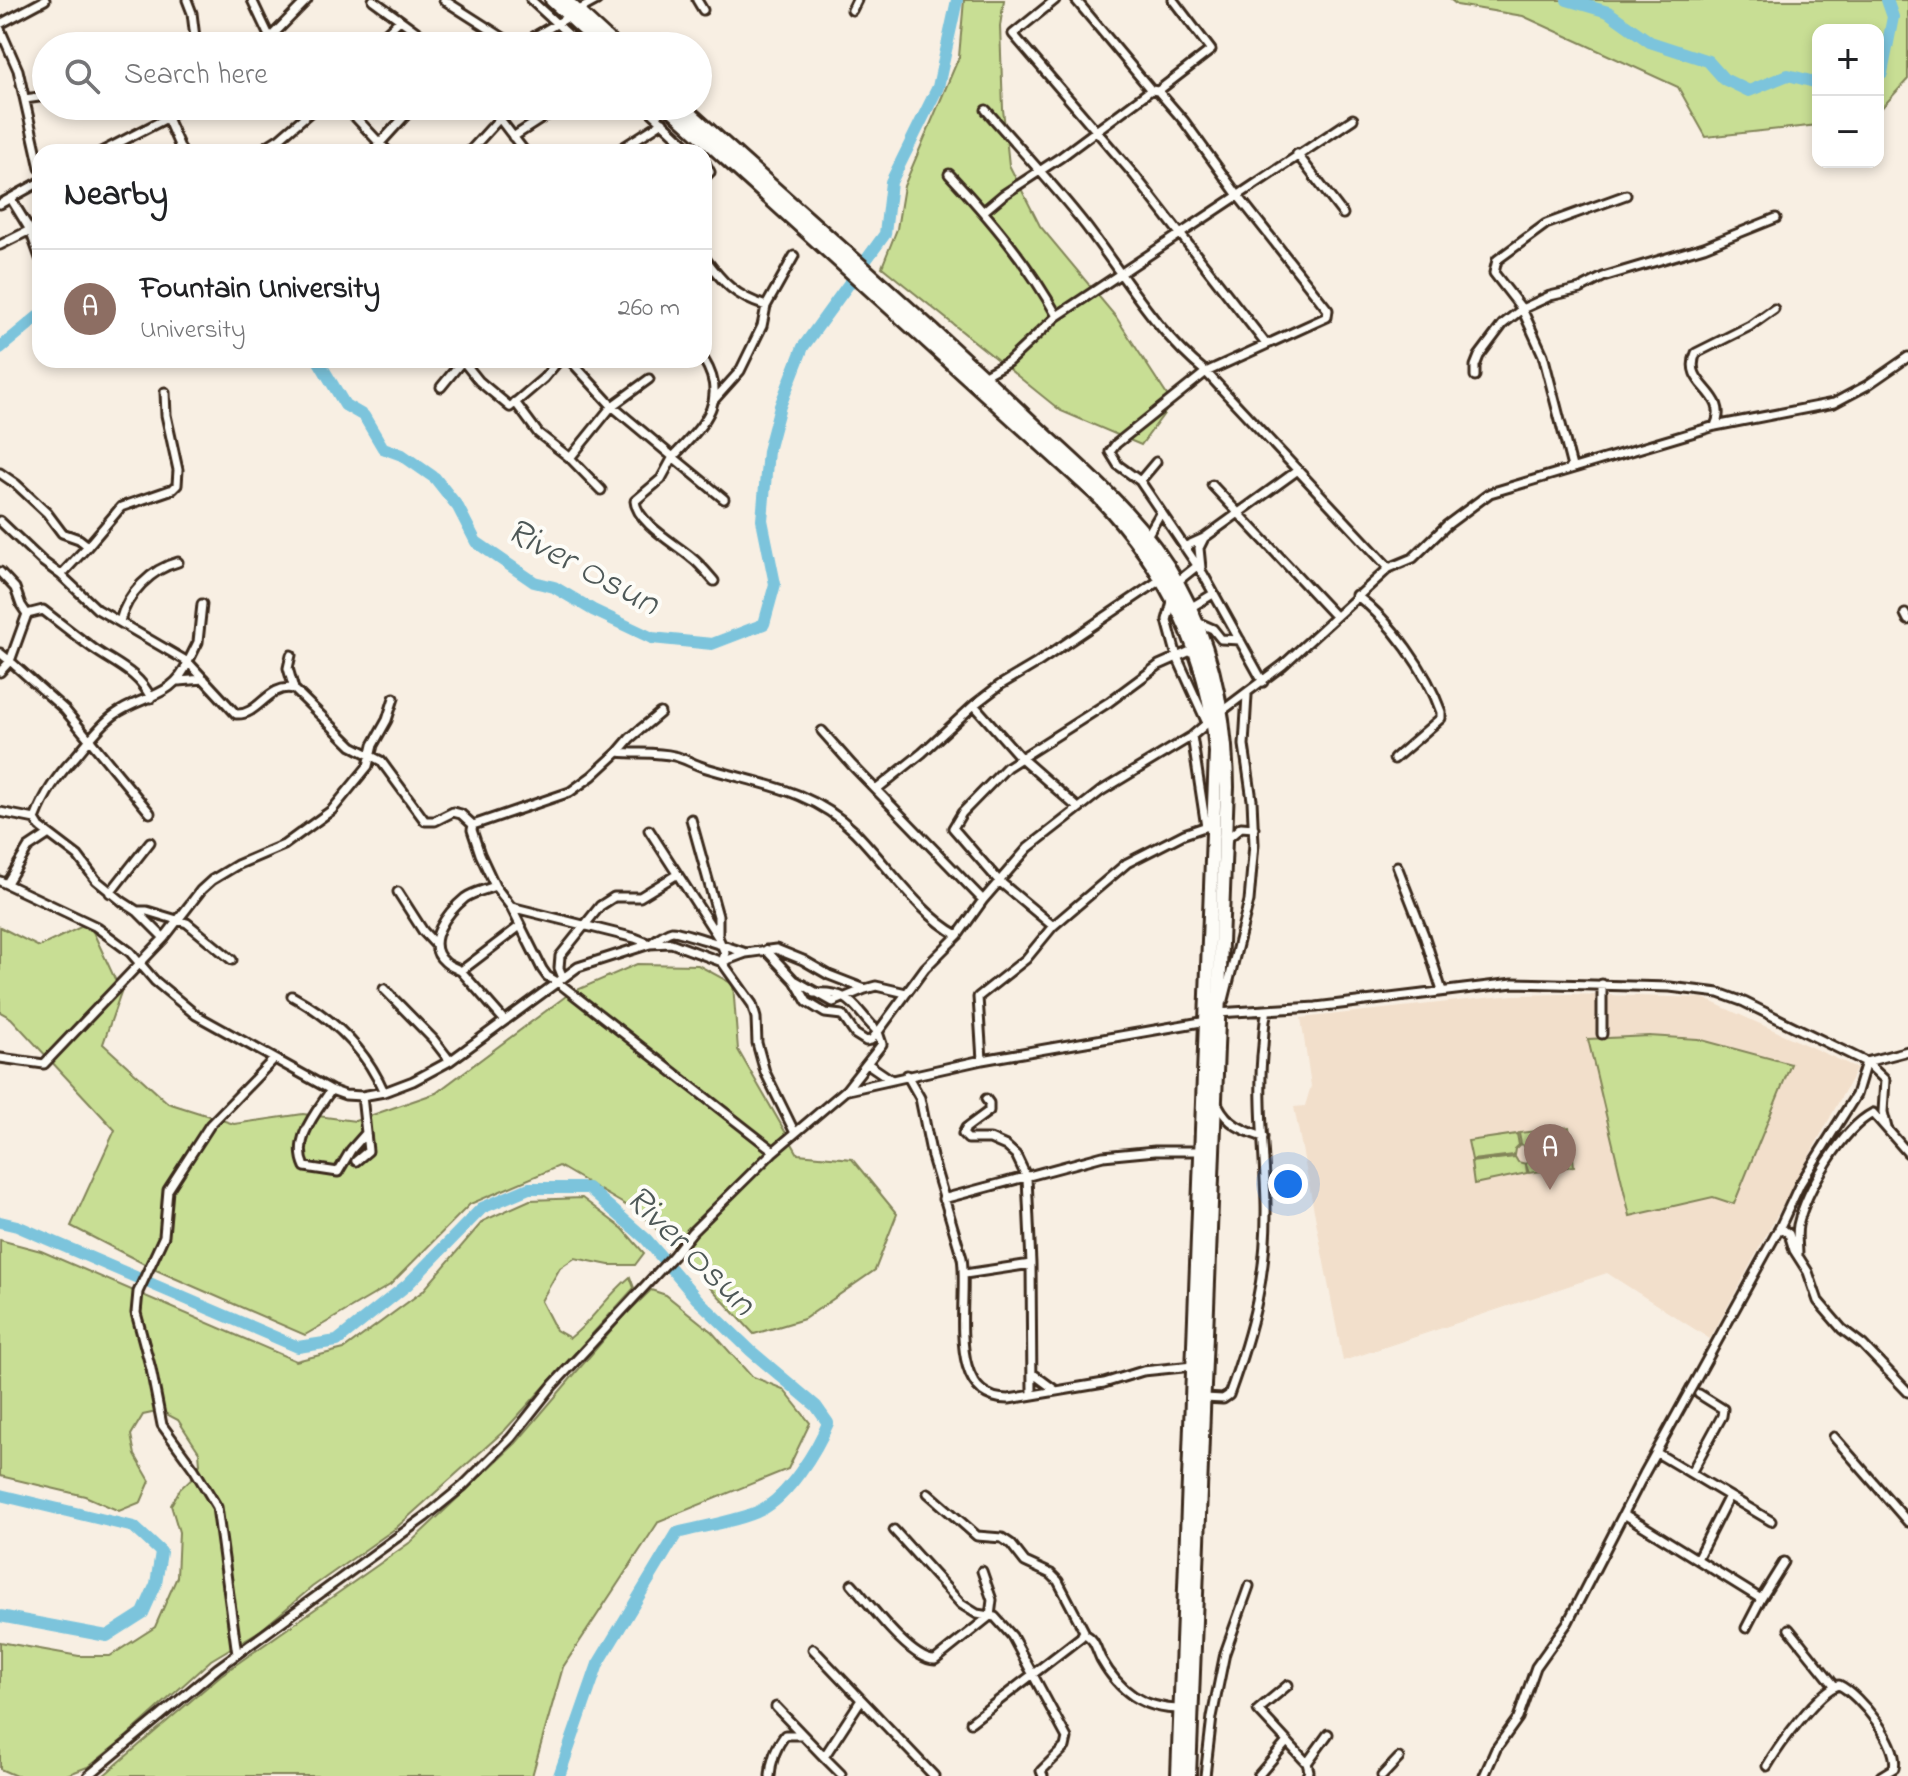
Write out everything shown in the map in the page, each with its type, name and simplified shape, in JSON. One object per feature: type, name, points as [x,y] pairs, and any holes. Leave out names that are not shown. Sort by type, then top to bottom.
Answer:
[{"type":"highway","points":[[552,0],[597,32]]},
{"type":"highway","points":[[565,0],[589,32]]},
{"type":"highway","points":[[684,120],[712,144]]},
{"type":"highway","points":[[697,120],[831,247]]},
{"type":"highway","points":[[712,144],[902,310],[1098,496],[1127,527],[1163,578],[1200,647]]},
{"type":"highway","points":[[902,310],[983,376],[1128,513],[1147,536],[1177,582],[1195,621],[1214,717],[1227,787],[1226,840],[1216,1016],[1189,1776]]},
{"type":"highway","points":[[1178,1776],[1201,1151],[1216,1016],[1210,826],[1216,752],[1214,717]]},
{"type":"street","points":[[35,144],[13,53],[0,26],[45,0]]},
{"type":"street","points":[[187,0],[194,32]]},
{"type":"street","points":[[252,0],[267,32]]},
{"type":"street","points":[[276,32],[307,0]]},
{"type":"street","points":[[373,0],[417,32]]},
{"type":"street","points":[[444,0],[495,32]]},
{"type":"street","points":[[531,0],[566,32]]},
{"type":"street","points":[[544,32],[597,0]]},
{"type":"street","points":[[697,0],[703,10]]},
{"type":"street","points":[[852,10],[857,0]]},
{"type":"street","points":[[1055,0],[1013,34],[1096,131],[1266,344]]},
{"type":"street","points":[[1076,0],[1184,121],[1328,310],[1327,317],[1206,372],[1110,452],[1118,465],[1140,481],[1203,574],[1263,682]]},
{"type":"street","points":[[984,211],[1211,50],[1173,0]]},
{"type":"street","points":[[387,32],[400,20]]},
{"type":"street","points":[[25,99],[32,98]]},
{"type":"street","points":[[986,110],[1040,170],[1177,345],[1206,372],[1389,568]]},
{"type":"street","points":[[983,376],[1008,362],[1057,316],[1353,119]]},
{"type":"street","points":[[117,144],[163,120]]},
{"type":"street","points":[[168,120],[178,144]]},
{"type":"street","points":[[271,144],[301,120]]},
{"type":"street","points":[[359,120],[380,142],[401,120]]},
{"type":"street","points":[[476,144],[498,120]]},
{"type":"street","points":[[500,120],[519,144]]},
{"type":"street","points":[[513,137],[539,120]]},
{"type":"street","points":[[661,120],[686,144]]},
{"type":"street","points":[[629,144],[663,122]]},
{"type":"street","points":[[1297,154],[1343,214]]},
{"type":"street","points":[[949,174],[984,211],[1039,284],[1057,316]]},
{"type":"street","points":[[0,204],[32,187]]},
{"type":"street","points":[[1572,467],[1543,355],[1522,309],[1494,273],[1497,260],[1546,224],[1626,195]]},
{"type":"street","points":[[11,199],[32,236]]},
{"type":"street","points":[[1475,376],[1479,356],[1503,324],[1522,309],[1550,296],[1580,289],[1603,277],[1704,247],[1776,218]]},
{"type":"street","points":[[0,245],[30,230]]},
{"type":"street","points":[[714,400],[722,395],[740,371],[762,326],[766,306],[794,256]]},
{"type":"street","points":[[712,267],[724,283],[743,298],[766,306]]},
{"type":"street","points":[[1715,426],[1719,410],[1697,378],[1693,368],[1696,353],[1761,320],[1774,309]]},
{"type":"street","points":[[795,981],[833,1002],[860,1039],[871,1040],[925,968],[958,935],[983,900],[1028,848],[1101,791],[1192,736],[1247,695],[1356,595],[1389,568],[1413,558],[1457,516],[1490,493],[1715,426],[1834,403],[1866,386],[1908,357]]},
{"type":"street","points":[[441,387],[457,368]]},
{"type":"street","points":[[468,368],[510,407],[552,368]]},
{"type":"street","points":[[577,368],[612,406],[724,499]]},
{"type":"street","points":[[709,368],[715,378],[714,400],[708,416],[673,457],[661,479],[636,498],[636,508],[648,522],[693,558],[714,581]]},
{"type":"street","points":[[570,458],[612,406],[649,379]]},
{"type":"street","points":[[61,575],[121,507],[177,485],[178,470],[166,415],[165,392]]},
{"type":"street","points":[[515,402],[538,433],[570,458],[601,490]]},
{"type":"street","points":[[1140,481],[1156,462]]},
{"type":"street","points":[[1184,547],[1204,538],[1298,470]]},
{"type":"street","points":[[0,473],[47,513],[62,533],[88,546]]},
{"type":"street","points":[[1212,485],[1335,616]]},
{"type":"street","points":[[1147,536],[1161,512]]},
{"type":"street","points":[[0,521],[97,609],[188,662],[231,711],[242,715],[275,690],[283,687],[294,689]]},
{"type":"street","points":[[1203,574],[1199,548],[1204,538]]},
{"type":"street","points":[[120,621],[127,602],[140,586],[160,568],[178,562]]},
{"type":"street","points":[[1177,582],[1197,566]]},
{"type":"street","points":[[0,572],[15,588],[27,614]]},
{"type":"street","points":[[877,789],[1000,685],[1163,578]]},
{"type":"street","points":[[1190,608],[1213,594]]},
{"type":"street","points":[[1356,595],[1377,613],[1418,665],[1441,712],[1441,718],[1394,759]]},
{"type":"street","points":[[1173,596],[1167,620],[1177,657],[1214,717]]},
{"type":"street","points":[[179,681],[198,642],[202,604]]},
{"type":"street","points":[[0,672],[10,661],[27,614],[38,609],[136,675],[151,698]]},
{"type":"street","points":[[1195,621],[1213,629],[1221,639]]},
{"type":"street","points":[[1053,926],[999,881],[955,832],[954,824],[993,779],[1020,757],[1109,702],[1159,665],[1221,639],[1240,640]]},
{"type":"street","points":[[0,653],[65,710],[150,813]]},
{"type":"street","points":[[291,655],[288,668],[294,689],[352,746],[381,761],[425,821],[435,821],[453,812],[461,814],[473,825]]},
{"type":"street","points":[[35,819],[50,785],[88,740],[115,715],[179,681],[205,679]]},
{"type":"street","points":[[1216,1016],[1249,901],[1254,828],[1244,745],[1247,695]]},
{"type":"street","points":[[0,1058],[44,1064],[164,938],[201,890],[223,872],[284,845],[332,810],[363,774],[376,735],[387,720],[394,698]]},
{"type":"street","points":[[974,705],[1020,757],[1078,808]]},
{"type":"street","points":[[473,825],[570,792],[592,776],[660,713]]},
{"type":"street","points":[[822,731],[983,900]]},
{"type":"street","points":[[982,1060],[978,997],[1026,959],[1053,926],[1127,863],[1184,834],[1210,826],[1192,736]]},
{"type":"street","points":[[618,752],[676,756],[699,766],[760,781],[812,799],[853,830],[902,885],[948,930],[958,935]]},
{"type":"street","points":[[0,812],[35,819],[78,856],[110,893],[137,911],[164,938]]},
{"type":"street","points":[[691,819],[718,916],[719,941]]},
{"type":"street","points":[[473,825],[480,854],[495,886],[511,907],[547,976],[561,980],[774,1151]]},
{"type":"street","points":[[1226,840],[1241,827],[1254,828]]},
{"type":"street","points":[[649,830],[719,941],[725,953],[722,962]]},
{"type":"street","points":[[49,834],[28,848],[4,882],[95,926],[130,952],[155,981],[196,1015],[331,1090],[362,1096],[413,1081],[450,1061],[561,980],[593,961],[650,944],[671,943],[722,962],[752,1004],[757,1043],[765,1072],[795,1133]]},
{"type":"street","points":[[110,893],[150,842]]},
{"type":"street","points":[[1397,866],[1442,991]]},
{"type":"street","points":[[561,980],[560,956],[606,901],[614,897],[640,897],[676,875]]},
{"type":"street","points":[[436,945],[444,920],[458,905],[470,895],[495,886]]},
{"type":"street","points":[[398,892],[444,961],[461,971],[504,1020]]},
{"type":"street","points":[[511,907],[650,944],[673,930],[700,940],[719,941],[746,953]]},
{"type":"street","points":[[137,911],[187,923],[232,960]]},
{"type":"street","points":[[461,971],[520,926]]},
{"type":"street","points":[[700,940],[708,956]]},
{"type":"street","points":[[722,962],[746,953],[776,949],[865,989]]},
{"type":"street","points":[[766,950],[795,981],[807,1002],[825,1013],[842,1015]]},
{"type":"street","points":[[846,1090],[907,1075],[1216,1016],[1513,983],[1602,984],[1719,993],[1744,1002],[1866,1062],[1885,1080],[1883,1112],[1887,1128]]},
{"type":"street","points":[[1602,984],[1602,1034]]},
{"type":"street","points":[[833,1002],[876,986],[906,993]]},
{"type":"street","points":[[384,989],[450,1061]]},
{"type":"street","points":[[88,1776],[237,1654],[463,1486],[511,1438],[553,1385],[692,1232],[774,1151],[846,1090],[883,1041],[847,997],[814,993]]},
{"type":"street","points":[[292,996],[329,1020],[356,1044],[384,1092]]},
{"type":"street","points":[[493,1010],[494,1028]]},
{"type":"street","points":[[1204,1398],[1215,1400],[1229,1395],[1258,1308],[1263,1281],[1266,1209],[1260,1072],[1267,1010]]},
{"type":"street","points":[[1897,1055],[1908,1044]]},
{"type":"street","points":[[1866,1062],[1908,1051]]},
{"type":"street","points":[[237,1654],[217,1507],[162,1425],[136,1313],[138,1292],[164,1236],[168,1190],[191,1151],[229,1103],[274,1059]]},
{"type":"street","points":[[1484,1776],[1496,1749],[1518,1718],[1536,1667],[1568,1622],[1780,1227],[1800,1184],[1856,1095],[1866,1062]]},
{"type":"street","points":[[868,1064],[890,1079]]},
{"type":"street","points":[[907,1075],[920,1098],[943,1199],[958,1239],[965,1274],[963,1344],[974,1381],[997,1399],[1104,1383],[1143,1371],[1193,1366]]},
{"type":"street","points":[[331,1090],[302,1136],[302,1163],[305,1167],[338,1172],[366,1133]]},
{"type":"street","points":[[356,1161],[368,1151],[362,1096]]},
{"type":"street","points":[[1214,1096],[1220,1110],[1236,1127],[1263,1137]]},
{"type":"street","points":[[986,1099],[989,1111],[966,1128],[963,1134],[968,1139],[990,1139],[1006,1146],[1016,1155],[1027,1178],[1032,1393]]},
{"type":"street","points":[[1798,1256],[1798,1226],[1807,1201],[1828,1161],[1853,1130],[1873,1113],[1908,1153]]},
{"type":"street","points":[[943,1199],[1103,1156],[1201,1151]]},
{"type":"street","points":[[1780,1227],[1789,1234],[1818,1301],[1842,1329],[1863,1345],[1908,1392]]},
{"type":"street","points":[[965,1274],[1031,1264]]},
{"type":"street","points":[[1032,1373],[1055,1390]]},
{"type":"street","points":[[1691,1473],[1723,1409],[1699,1394]]},
{"type":"street","points":[[1834,1437],[1908,1522]]},
{"type":"street","points":[[1657,1453],[1771,1521]]},
{"type":"street","points":[[928,1493],[977,1536],[1002,1538],[1025,1562],[1051,1574],[1063,1589],[1084,1634],[1093,1640],[1114,1680],[1131,1697],[1155,1707],[1181,1709]]},
{"type":"street","points":[[1697,1559],[1729,1496]]},
{"type":"street","points":[[1624,1514],[1761,1599]]},
{"type":"street","points":[[894,1530],[961,1604],[968,1610],[999,1620],[1012,1636],[1067,1738],[1065,1747],[1041,1771],[1043,1776]]},
{"type":"street","points":[[1746,1628],[1784,1562]]},
{"type":"street","points":[[852,1584],[897,1636],[929,1660],[942,1656],[990,1616],[992,1600],[982,1571]]},
{"type":"street","points":[[1205,1776],[1212,1717],[1225,1653],[1249,1586]]},
{"type":"street","points":[[1789,1629],[1834,1685],[1845,1688],[1862,1705],[1895,1752],[1894,1768],[1881,1776]]},
{"type":"street","points":[[971,1722],[1084,1634]]},
{"type":"street","points":[[813,1649],[934,1776]]},
{"type":"street","points":[[1288,1685],[1258,1710],[1307,1763],[1307,1776]]},
{"type":"street","points":[[1767,1766],[1786,1734],[1834,1685]]},
{"type":"street","points":[[824,1757],[861,1700]]},
{"type":"street","points":[[776,1707],[841,1775]]},
{"type":"street","points":[[1307,1763],[1328,1734]]},
{"type":"street","points":[[770,1776],[771,1759],[785,1735],[802,1735]]},
{"type":"street","points":[[1258,1776],[1286,1743]]},
{"type":"street","points":[[1382,1776],[1399,1758]]},
{"type":"shaded area","points":[[1513,995],[1703,998],[1857,1068],[1710,1339],[1607,1273],[1343,1361],[1294,1107],[1305,1106],[1311,1086],[1301,1018]]},
{"type":"green space","points":[[964,0],[1004,0],[1000,26],[1009,165],[1040,226],[1116,317],[1172,403],[1141,445],[1061,411],[882,267],[897,229],[904,186],[959,57]]},
{"type":"green space","points":[[1451,0],[1908,0],[1908,79],[1884,105],[1884,24],[1812,24],[1812,126],[1706,137],[1678,87],[1523,16],[1457,5]]},
{"type":"green space","points":[[89,923],[121,992],[103,1044],[168,1103],[234,1124],[303,1114],[355,1121],[436,1093],[570,993],[637,964],[698,965],[733,984],[738,1050],[798,1154],[852,1159],[897,1214],[875,1270],[804,1319],[754,1334],[644,1216],[559,1166],[470,1204],[390,1285],[305,1335],[156,1270],[71,1226],[115,1130],[11,1018],[0,1012],[0,927],[39,947]]},
{"type":"green space","points":[[1649,1036],[1698,1039],[1791,1064],[1734,1204],[1713,1197],[1630,1216],[1588,1039]]},
{"type":"green space","points":[[1569,1127],[1571,1148],[1550,1151],[1572,1149],[1574,1166],[1529,1173],[1526,1165],[1527,1173],[1474,1184],[1471,1162],[1515,1157],[1518,1162],[1526,1164],[1533,1153],[1521,1144],[1519,1133]]},
{"type":"green space","points":[[1517,1134],[1519,1145],[1514,1155],[1472,1160],[1468,1141]]},
{"type":"green space","points":[[582,1198],[623,1229],[644,1253],[635,1265],[609,1265],[575,1258],[560,1268],[541,1301],[556,1330],[570,1338],[630,1277],[634,1288],[505,1430],[396,1528],[312,1587],[261,1630],[211,1660],[90,1766],[64,1776],[16,1776],[0,1769],[0,1642],[79,1656],[110,1656],[155,1627],[177,1577],[179,1532],[171,1505],[180,1489],[196,1474],[200,1464],[199,1452],[178,1420],[161,1411],[143,1415],[131,1435],[135,1455],[150,1481],[141,1502],[119,1511],[85,1496],[0,1476],[0,1240],[41,1251],[296,1361],[344,1349],[423,1291],[483,1221],[530,1200]]},
{"type":"green space","points":[[651,1290],[666,1295],[712,1332],[751,1376],[783,1389],[810,1423],[788,1469],[659,1521],[563,1667],[532,1776],[103,1776],[221,1675],[412,1541],[516,1443],[623,1317]]},
{"type":"waterway","name":"River Osun","points":[[323,368],[345,405],[364,416],[383,448],[402,455],[435,478],[458,507],[476,542],[534,582],[554,587],[652,638],[712,644],[764,624],[775,584],[762,520],[768,451],[780,406],[803,347],[885,234],[891,182],[938,87],[957,0]]},
{"type":"waterway","name":"River Osun","points":[[1567,0],[1608,12],[1650,42],[1708,61],[1724,79],[1749,91],[1788,75],[1812,81]]},
{"type":"waterway","name":"River Osun","points":[[1884,63],[1893,17],[1887,0]]},
{"type":"waterway","name":"River Osun","points":[[0,348],[32,322]]},
{"type":"waterway","name":"River Osun","points":[[0,1222],[17,1226],[298,1347],[337,1341],[407,1285],[482,1208],[529,1188],[588,1188],[646,1239],[697,1299],[751,1351],[816,1406],[828,1423],[809,1459],[781,1495],[753,1514],[677,1533],[598,1664],[559,1776]]},
{"type":"waterway","name":"River Osun","points":[[0,1495],[134,1527],[161,1552],[156,1584],[143,1613],[107,1636],[0,1616]]},
{"type":"place","name":"Fountain University","points":[[1550,1190]]}]
